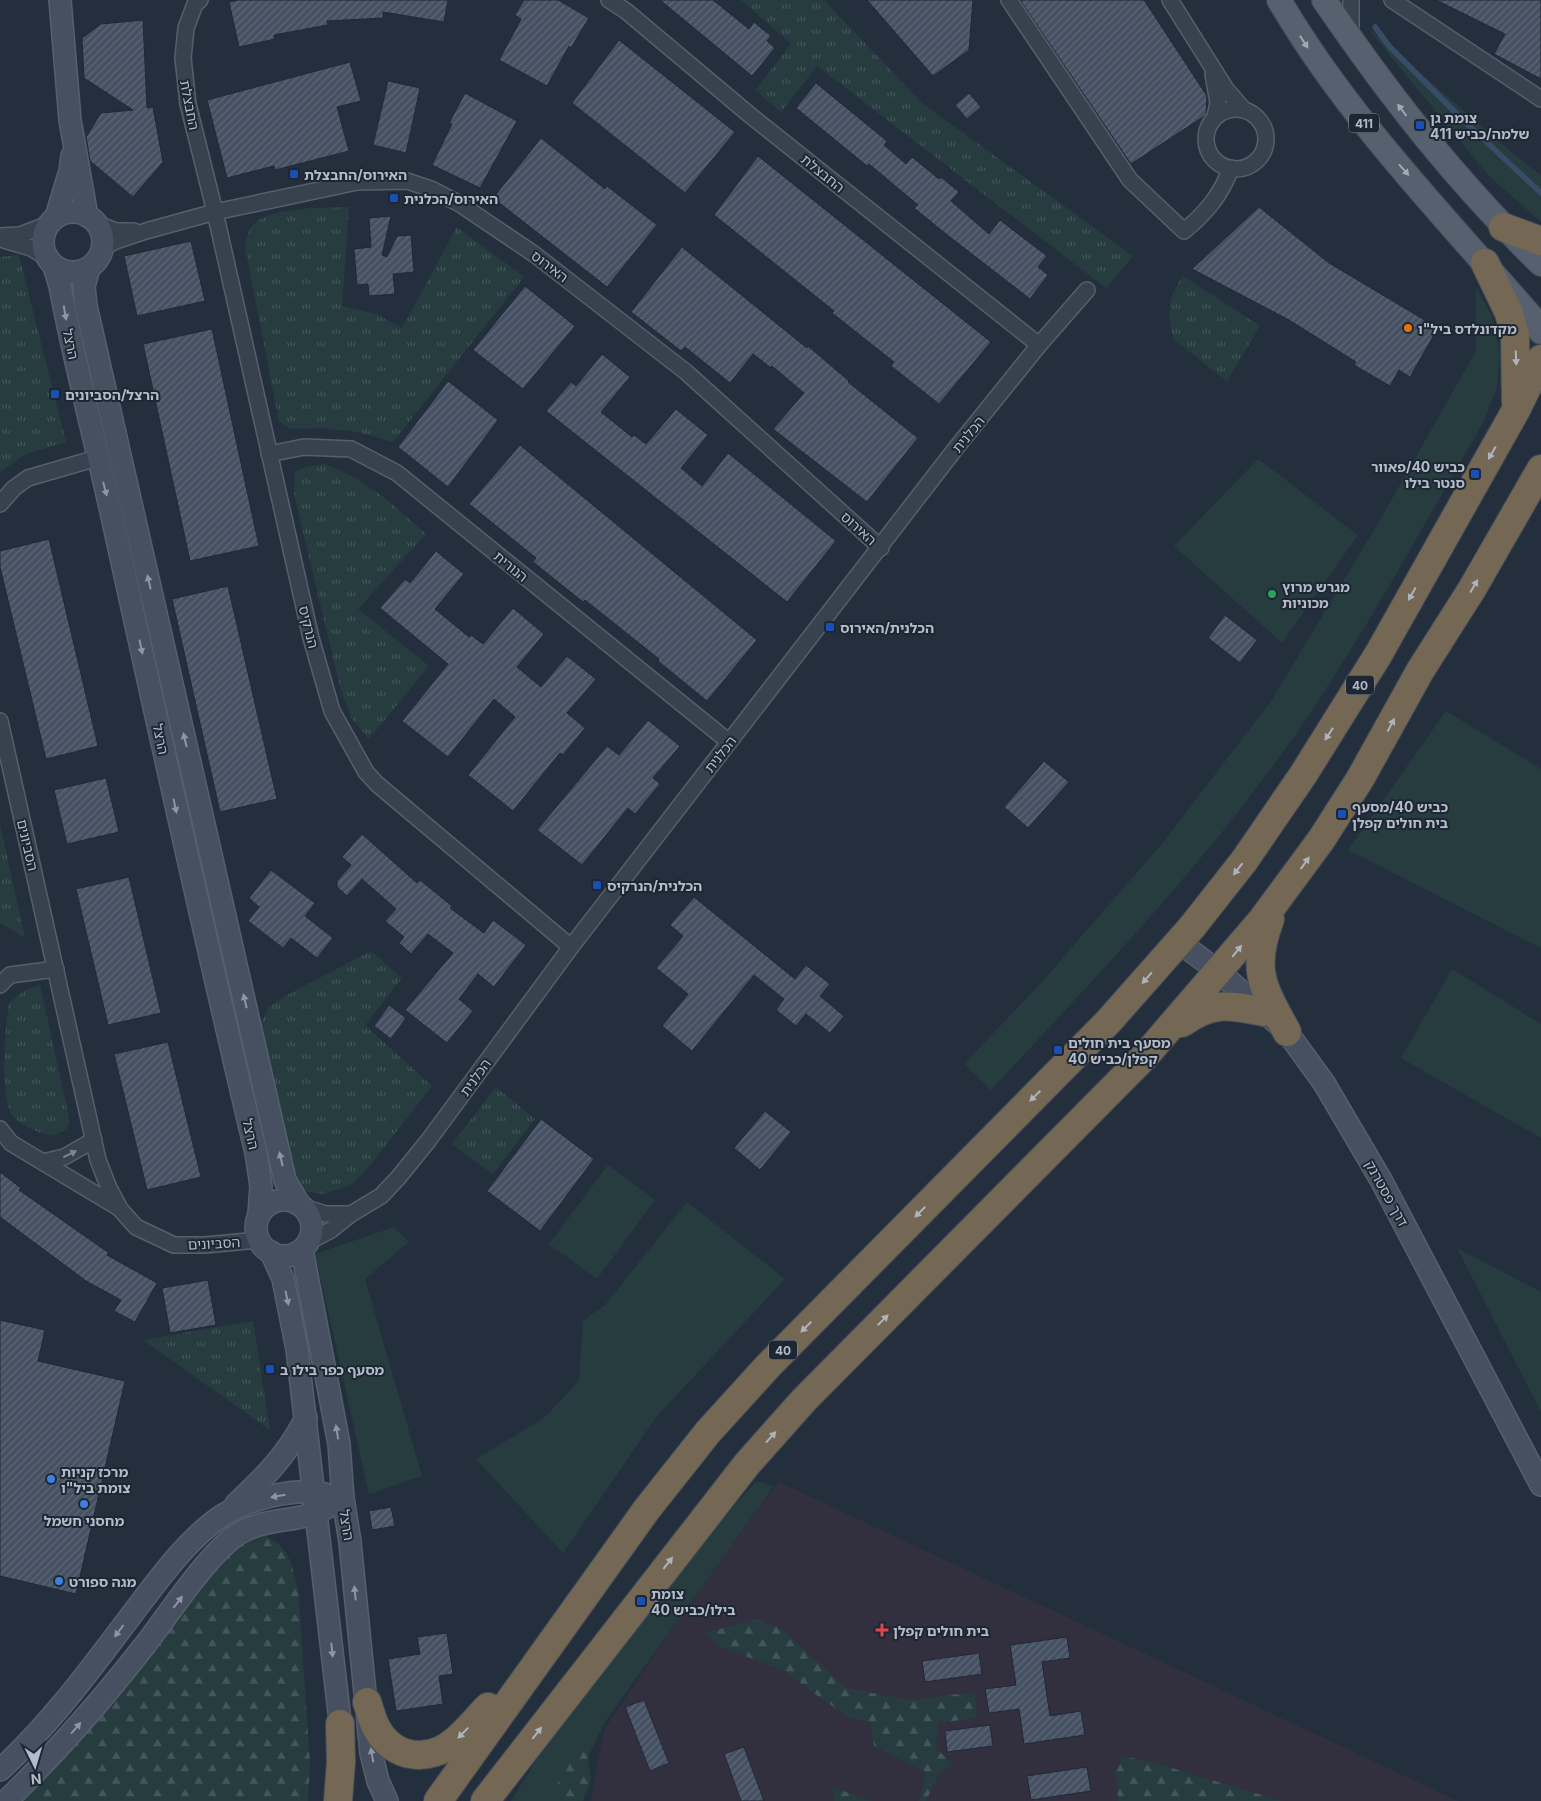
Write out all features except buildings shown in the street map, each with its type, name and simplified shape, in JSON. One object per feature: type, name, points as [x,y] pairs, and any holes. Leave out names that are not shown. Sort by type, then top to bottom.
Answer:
[{"type":"highway","points":[[1503,227],[1541,242]]},
{"type":"highway","points":[[1485,263],[1509,313],[1515,335],[1516,410]]},
{"type":"highway","name":"40","points":[[438,1801],[647,1509],[737,1399],[774,1359],[1073,1059],[1179,942],[1244,861],[1345,711],[1516,410],[1541,359]]},
{"type":"highway","points":[[485,1801],[709,1510],[774,1433],[804,1400],[1109,1094],[1219,972],[1276,902],[1321,840],[1360,779],[1420,671],[1532,489],[1541,469]]},
{"type":"highway","points":[[1276,902],[1259,955],[1267,995],[1287,1032]]},
{"type":"highway","points":[[1158,1041],[1197,1012],[1214,1006],[1230,1005],[1264,1012]]},
{"type":"highway","points":[[367,1702],[376,1727],[395,1750],[409,1755],[424,1756],[438,1752],[456,1741],[557,1635]]},
{"type":"highway","points":[[338,1801],[341,1762],[340,1724]]},
{"type":"highway","points":[[495,1801],[507,1772]]},
{"type":"main road","name":"411","points":[[1279,0],[1319,64],[1350,106],[1534,320],[1541,332]]},
{"type":"main road","points":[[1324,0],[1351,40],[1424,138],[1503,227],[1541,264]]},
{"type":"street","points":[[60,0],[73,144],[91,220]]},
{"type":"street","name":"החבצלת","points":[[200,0],[195,4],[186,28],[183,58],[188,104],[215,212]]},
{"type":"street","name":"החבצלת","points":[[609,0],[751,116],[1039,345]]},
{"type":"street","points":[[1009,0],[1130,180],[1184,231],[1213,203],[1225,185],[1231,168]]},
{"type":"street","points":[[1170,0],[1208,58],[1226,89],[1244,110],[1253,114],[1260,122],[1266,141],[1263,150],[1250,165],[1231,168],[1215,160],[1206,143],[1210,124],[1215,117],[1218,103],[1208,58]]},
{"type":"street","points":[[1351,0],[1351,40]]},
{"type":"street","points":[[1392,0],[1541,99]]},
{"type":"street","points":[[1215,117],[1224,112],[1244,110]]},
{"type":"street","points":[[50,261],[42,240],[53,221],[70,171],[73,144]]},
{"type":"street","name":"האירוס","points":[[102,248],[146,231],[215,212],[357,182],[407,181],[431,189],[460,204],[534,254],[686,372],[881,548]]},
{"type":"street","points":[[72,212],[91,220],[100,230],[102,248],[100,256],[89,268],[71,272],[31,248],[0,237],[20,235],[72,212]]},
{"type":"street","name":"הנרקיס","points":[[215,212],[311,638],[332,711],[362,765],[377,784],[410,814],[571,947]]},
{"type":"street","name":"האירוס","points":[[91,220],[116,231],[146,231]]},
{"type":"street","name":"הרצל","points":[[50,261],[60,286],[96,458],[113,519],[185,848],[256,1152],[260,1186],[260,1214]]},
{"type":"street","name":"הרצל","points":[[89,268],[84,286],[86,306],[285,1180],[301,1206]]},
{"type":"street","name":"הכלנית","points":[[305,1246],[381,1196],[398,1178],[428,1141],[571,947],[730,742],[1039,345],[1087,290]]},
{"type":"street","name":"הנורית","points":[[269,454],[304,447],[352,448],[397,473],[730,742]]},
{"type":"street","points":[[0,504],[14,488],[28,478],[96,458]]},
{"type":"street","name":"הסביונים","points":[[0,721],[94,1140],[109,1188],[120,1209],[136,1227],[174,1245],[265,1246]]},
{"type":"street","name":"דרך פסטרנק","points":[[1179,942],[1219,972],[1287,1032],[1324,1083],[1381,1180],[1541,1485]]},
{"type":"street","points":[[0,985],[10,976],[56,969]]},
{"type":"street","name":"הסביונים","points":[[0,1129],[11,1143],[120,1209]]},
{"type":"street","points":[[43,1162],[64,1157],[94,1140]]},
{"type":"street","points":[[301,1206],[312,1224],[305,1246],[286,1256],[265,1246],[256,1229],[260,1214],[265,1207],[282,1200],[301,1206],[326,1214],[351,1214]]},
{"type":"street","name":"הרצל","points":[[265,1246],[283,1279],[292,1317],[306,1418],[312,1491],[340,1724],[352,1801]]},
{"type":"street","name":"הרצל","points":[[305,1246],[335,1419],[342,1498],[350,1542],[371,1753],[378,1781],[387,1801]]},
{"type":"street","points":[[223,1516],[272,1470],[292,1444],[306,1418]]},
{"type":"street","points":[[0,1770],[43,1727],[156,1582],[206,1529],[239,1506],[258,1500],[312,1491],[342,1498]]},
{"type":"street","points":[[6,1801],[49,1758],[98,1702],[202,1571],[234,1537],[249,1528],[316,1514],[342,1498]]},
{"type":"street","points":[[249,1528],[301,1532],[320,1545]]},
{"type":"shaded area","name":"בית חולים קפלן","points":[[779,1482],[1458,1801],[591,1801],[604,1730],[700,1586]]},
{"type":"green space","points":[[741,0],[824,0],[923,104],[1133,256],[1106,288],[817,66],[781,112],[755,90],[791,44]]},
{"type":"green space","points":[[1366,26],[1516,156],[1541,175],[1541,222],[1488,175]]},
{"type":"green space","points":[[349,207],[342,306],[376,314],[402,328],[457,227],[524,277],[393,442],[358,432],[323,428],[291,429],[279,422],[245,247],[253,225],[268,216],[290,210]]},
{"type":"green space","points":[[19,255],[66,442],[26,454],[0,472],[0,257]]},
{"type":"green space","points":[[1183,276],[1260,326],[1227,381],[1173,339],[1169,313],[1171,298]]},
{"type":"green space","points":[[1476,287],[1492,316],[1500,353],[1497,387],[1483,423],[1344,662],[1293,738],[1223,831],[1148,919],[991,1090],[964,1064],[1041,983],[1165,840],[1271,701],[1380,520],[1476,351]]},
{"type":"green space","name":"מגרש מרוץ מכוניות","points":[[1258,459],[1358,535],[1282,643],[1174,546]]},
{"type":"green space","points":[[324,464],[366,485],[391,503],[426,534],[358,609],[429,666],[369,739],[352,719],[341,691],[294,494],[295,472],[307,466]]},
{"type":"green space","points":[[1446,711],[1541,769],[1541,948],[1348,850]]},
{"type":"green space","points":[[0,824],[25,938],[0,923]]},
{"type":"green space","points":[[371,951],[402,978],[365,1025],[432,1086],[368,1168],[351,1185],[323,1194],[305,1191],[292,1178],[261,1024],[268,1007]]},
{"type":"green space","points":[[1452,969],[1541,1024],[1541,1138],[1401,1058]]},
{"type":"green space","points":[[40,985],[70,1122],[66,1129],[53,1136],[41,1133],[23,1124],[13,1116],[7,1101],[5,1088],[5,1042],[9,1003],[25,990]]},
{"type":"green space","points":[[496,1087],[535,1119],[493,1174],[452,1144]]},
{"type":"green space","points":[[608,1165],[655,1200],[597,1279],[549,1244]]},
{"type":"green space","points":[[687,1202],[785,1279],[657,1416],[563,1553],[476,1459],[544,1418],[579,1381],[583,1321],[605,1305]]},
{"type":"green space","points":[[394,1227],[409,1242],[365,1279],[422,1476],[369,1494],[315,1254]]},
{"type":"green space","points":[[1457,1248],[1541,1292],[1541,1412]]},
{"type":"green space","points":[[253,1321],[270,1430],[143,1340]]},
{"type":"green space","points":[[756,1481],[774,1486],[605,1722],[566,1801],[511,1801],[551,1736],[655,1597]]},
{"type":"green space","points":[[264,1535],[279,1545],[288,1556],[298,1587],[310,1764],[308,1801],[17,1801],[210,1573],[228,1554],[241,1544]]},
{"type":"green space","points":[[755,1619],[782,1629],[846,1688],[909,1700],[975,1692],[977,1718],[938,1723],[936,1748],[953,1765],[939,1773],[926,1801],[919,1801],[926,1772],[874,1746],[871,1723],[847,1716],[783,1670],[720,1647],[706,1633]]},
{"type":"green space","points":[[585,1735],[591,1779],[583,1801],[548,1801]]},
{"type":"green space","points":[[1123,1756],[1155,1763],[1282,1801],[1118,1801],[1116,1773]]},
{"type":"green space","points":[[832,1787],[873,1801],[834,1801]]},
{"type":"waterway","points":[[1375,27],[1389,46],[1463,120],[1541,193]]},
{"type":"place","name":"צומת גן שלמה/כביש 411","points":[[1420,125]]},
{"type":"place","name":"האירוס/החבצלת","points":[[294,174]]},
{"type":"place","name":"האירוס/הכלנית","points":[[394,198]]},
{"type":"place","name":"מקדונלדס ביל\"ו","points":[[1408,328]]},
{"type":"place","name":"הרצל/הסביונים","points":[[55,394]]},
{"type":"place","name":"כביש 40/פאוור סנטר בילו","points":[[1475,474]]},
{"type":"place","name":"מגרש מרוץ מכוניות","points":[[1272,594]]},
{"type":"place","name":"הכלנית/האירוס","points":[[830,627]]},
{"type":"place","name":"כביש 40/מסעף בית חולים קפלן","points":[[1342,814]]},
{"type":"place","name":"הכלנית/הנרקיס","points":[[597,885]]},
{"type":"place","name":"מסעף בית חולים קפלן/כביש 40","points":[[1058,1050]]},
{"type":"place","name":"מסעף כפר בילו ב","points":[[270,1369]]},
{"type":"place","name":"מרכז קניות צומת ביל\"ו","points":[[51,1479]]},
{"type":"place","name":"מחסני חשמל","points":[[84,1504]]},
{"type":"place","name":"מגה ספורט","points":[[59,1581]]},
{"type":"place","name":"צומת בילו/כביש 40","points":[[641,1601]]},
{"type":"place","name":"בית חולים קפלן","points":[[882,1630]]}]
